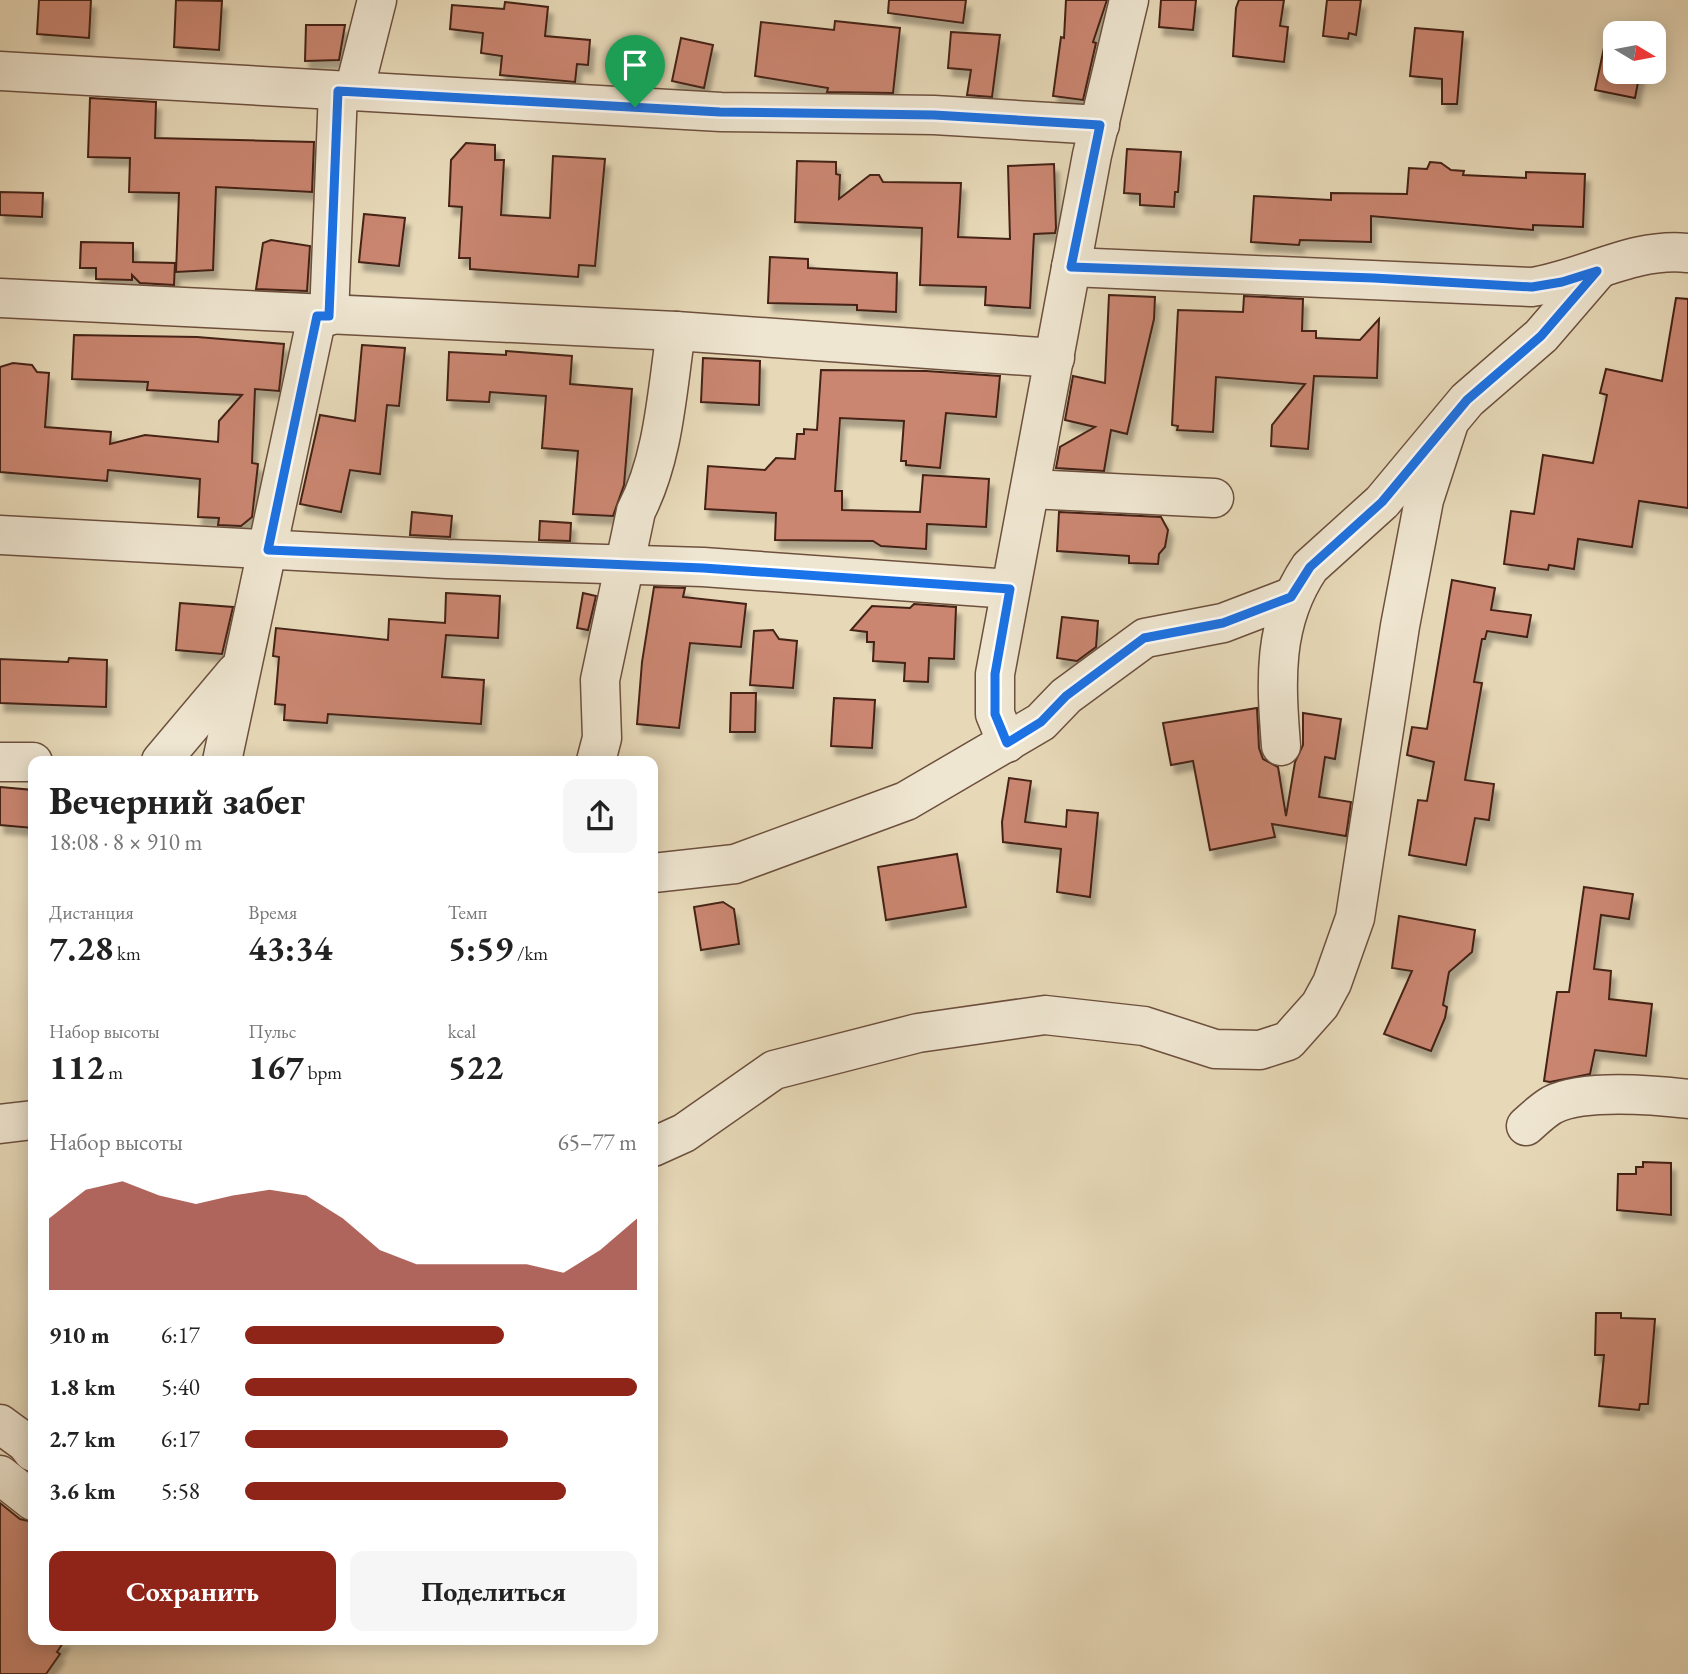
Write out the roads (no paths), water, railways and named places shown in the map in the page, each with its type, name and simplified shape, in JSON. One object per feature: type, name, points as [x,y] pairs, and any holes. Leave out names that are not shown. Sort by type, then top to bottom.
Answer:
[{"type":"street","points":[[223,756],[241,666],[323,316],[346,91],[377,0]]},
{"type":"street","points":[[1007,743],[995,714],[995,674],[1071,267],[1129,0]]},
{"type":"street","points":[[0,71],[720,112],[921,114],[1100,125]]},
{"type":"street","points":[[1071,267],[1374,278],[1532,287],[1562,282],[1648,253],[1688,253]]},
{"type":"street","points":[[1281,746],[1277,701],[1283,619],[1291,597],[1310,567],[1382,502],[1467,400],[1541,336],[1597,271]]},
{"type":"street","points":[[0,298],[323,316],[676,331],[1055,358]]},
{"type":"street","points":[[597,756],[602,738],[600,680],[636,511],[649,487],[657,451],[676,331]]},
{"type":"street","points":[[658,1145],[684,1133],[774,1070],[918,1032],[1045,1015],[1144,1026],[1215,1049],[1260,1050],[1288,1041],[1320,1005],[1332,983],[1355,918],[1400,626],[1424,500],[1448,426]]},
{"type":"street","points":[[1030,489],[1214,498]]},
{"type":"street","points":[[0,535],[268,550],[703,568],[1010,589]]},
{"type":"street","points":[[658,872],[735,864],[893,806],[1041,722],[1076,688],[1144,638],[1223,623],[1291,597]]},
{"type":"street","points":[[165,756],[241,666]]},
{"type":"street","points":[[0,762],[28,762]]},
{"type":"street","points":[[1526,1126],[1552,1105],[1596,1096],[1644,1093],[1688,1099]]},
{"type":"street","points":[[0,1124],[28,1121]]},
{"type":"street","points":[[0,1424],[28,1446]]},
{"type":"street","points":[[0,1475],[28,1497]]}]
